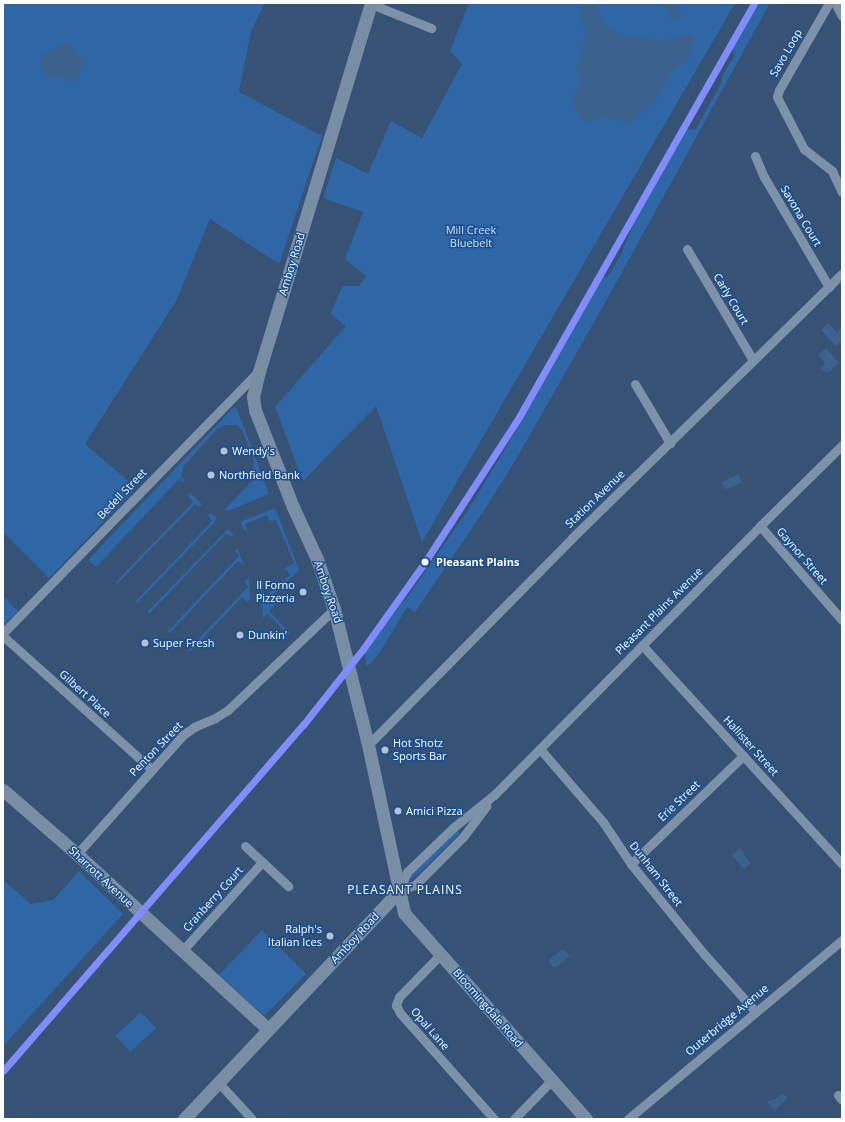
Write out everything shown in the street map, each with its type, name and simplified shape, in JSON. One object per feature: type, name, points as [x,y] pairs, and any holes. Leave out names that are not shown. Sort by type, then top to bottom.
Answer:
[{"type":"main road","name":"Amboy Road","points":[[184,1119],[399,891],[368,745],[334,609],[317,559],[259,424],[253,396],[259,371],[371,4]]},
{"type":"main road","name":"Sharrott Avenue","points":[[3,790],[76,854],[268,1029]]},
{"type":"main road","name":"Bloomingdale Road","points":[[399,891],[404,912],[586,1119]]},
{"type":"street","name":"Savo Loop","points":[[829,3],[779,90],[777,97],[804,149],[832,172],[842,192]]},
{"type":"street","points":[[835,3],[842,16]]},
{"type":"street","points":[[371,4],[431,28]]},
{"type":"street","name":"Savona Court","points":[[755,156],[764,177],[829,287]]},
{"type":"street","name":"Carly Court","points":[[687,249],[754,360]]},
{"type":"street","name":"Station Avenue","points":[[368,745],[572,538],[670,444],[842,274]]},
{"type":"street","name":"Bedell Street","points":[[3,633],[259,371]]},
{"type":"street","points":[[635,384],[670,444]]},
{"type":"street","name":"Pleasant Plains Avenue","points":[[399,891],[407,872],[454,827],[494,795],[642,644],[842,445]]},
{"type":"street","name":"Gaynor Street","points":[[760,526],[842,620]]},
{"type":"street","name":"Penton Street","points":[[76,854],[151,769],[188,731],[228,710],[334,609]]},
{"type":"street","name":"Gilbert Place","points":[[3,636],[151,769]]},
{"type":"street","name":"Hallister Street","points":[[642,644],[742,756],[842,864]]},
{"type":"street","name":"Dunham Street","points":[[540,749],[602,822],[631,864],[705,955],[756,1012]]},
{"type":"street","name":"Erie Street","points":[[631,864],[742,756]]},
{"type":"street","name":"Pleasant Plains Avenue","points":[[399,891],[415,885],[463,838],[494,795]]},
{"type":"street","points":[[245,846],[288,886]]},
{"type":"street","name":"Cranberry Court","points":[[182,951],[262,862]]},
{"type":"street","name":"Outerbridge Avenue","points":[[628,1119],[842,940]]},
{"type":"street","name":"Opal Lane","points":[[441,954],[399,997],[396,1005],[400,1013],[494,1119]]},
{"type":"street","points":[[514,1119],[551,1081]]},
{"type":"street","points":[[218,1082],[252,1119]]},
{"type":"green space","points":[[3,3],[265,3],[251,31],[239,92],[322,136],[279,264],[210,219],[176,301],[85,444],[136,488],[49,578],[3,532]]},
{"type":"green space","name":"Mill Creek Bluebelt","points":[[469,3],[735,3],[422,542],[376,406],[303,481],[275,407],[346,326],[330,314],[343,286],[359,286],[366,276],[345,259],[363,212],[323,198],[336,158],[368,174],[391,121],[422,138],[462,64],[450,51]]},
{"type":"green space","points":[[758,3],[770,3],[605,303],[515,461],[483,512],[415,612],[407,607],[380,652],[370,664],[366,666],[365,652],[402,602],[404,602],[468,510],[586,308],[602,276],[607,277],[612,270],[621,254],[637,216],[687,129],[695,130],[721,84],[723,74],[734,57],[733,47]]},
{"type":"green space","points":[[234,407],[237,409],[269,494],[228,511],[224,510],[257,476],[252,471],[254,462],[242,430],[236,425],[226,425],[217,429],[183,467],[182,475],[185,483],[179,479],[96,567],[88,560]]},
{"type":"green space","points":[[190,493],[201,503],[201,506],[198,507],[195,504],[117,584],[116,582],[193,502],[188,496]]},
{"type":"green space","points":[[273,509],[276,510],[299,570],[270,598],[276,604],[269,611],[290,633],[282,641],[281,638],[286,633],[268,614],[263,618],[261,592],[267,595],[290,575],[285,568],[294,563],[276,520],[270,521],[267,515],[245,524],[247,529],[245,531],[241,524],[242,521]]},
{"type":"green space","points":[[210,513],[216,517],[216,521],[137,603],[136,601],[212,521],[208,516]]},
{"type":"green space","points":[[228,529],[233,534],[233,537],[226,534],[149,614],[148,611]]},
{"type":"green space","points":[[237,548],[244,565],[238,561],[172,631],[168,633],[168,631],[239,556],[235,551]]},
{"type":"green space","points":[[249,577],[250,600],[247,602],[242,597],[192,650],[188,652],[190,648],[248,587],[244,582]]},
{"type":"green space","points":[[3,596],[18,611],[3,626]]},
{"type":"green space","points":[[456,830],[459,834],[430,863],[413,878],[410,878],[409,876]]},
{"type":"green space","points":[[79,871],[123,914],[3,1046],[3,880],[31,904],[53,900]]},
{"type":"green space","points":[[262,930],[306,974],[265,1015],[262,1014],[219,975]]},
{"type":"green space","points":[[141,1012],[156,1028],[130,1052],[115,1036]]},
{"type":"shaded area","points":[[581,3],[595,3],[602,21],[609,28],[621,34],[632,37],[640,36],[655,41],[676,39],[690,34],[695,40],[689,58],[670,73],[660,94],[636,119],[629,122],[622,122],[607,117],[585,122],[577,115],[573,100],[579,80],[576,68],[585,41],[584,30],[579,13]]},
{"type":"shaded area","points":[[667,3],[674,3],[675,8],[681,14],[680,19],[674,21],[671,18],[666,8]]},
{"type":"shaded area","points":[[67,42],[81,57],[81,73],[72,83],[62,76],[49,78],[40,65],[43,55]]},
{"type":"shaded area","points":[[828,323],[837,333],[841,329],[842,331],[842,341],[836,346],[821,330]]},
{"type":"shaded area","points":[[826,348],[839,363],[828,373],[822,370],[822,367],[826,364],[818,355]]},
{"type":"shaded area","points":[[738,474],[742,482],[726,490],[722,482]]},
{"type":"shaded area","points":[[740,848],[750,863],[744,869],[732,855]]},
{"type":"shaded area","points":[[563,949],[570,956],[555,968],[549,960]]},
{"type":"shaded area","points":[[782,1094],[787,1097],[786,1100],[774,1111],[767,1101],[774,1100]]},
{"type":"transit line","points":[[3,1071],[303,725],[363,649],[423,565],[519,417],[754,3]]},
{"type":"place","name":"Wendy's","points":[[224,451]]},
{"type":"place","name":"Northfield Bank","points":[[211,475]]},
{"type":"place","name":"Pleasant Plains","points":[[425,562]]},
{"type":"place","name":"Il Forno Pizzeria","points":[[303,592]]},
{"type":"place","name":"Dunkin'","points":[[240,635]]},
{"type":"place","name":"Super Fresh","points":[[145,643]]},
{"type":"place","name":"Hot Shotz Sports Bar","points":[[385,750]]},
{"type":"place","name":"Amici Pizza","points":[[398,811]]},
{"type":"place","name":"Ralph's Italian Ices","points":[[330,936]]},
{"type":"district","name":"PLEASANT PLAINS","points":[[405,890]]}]
